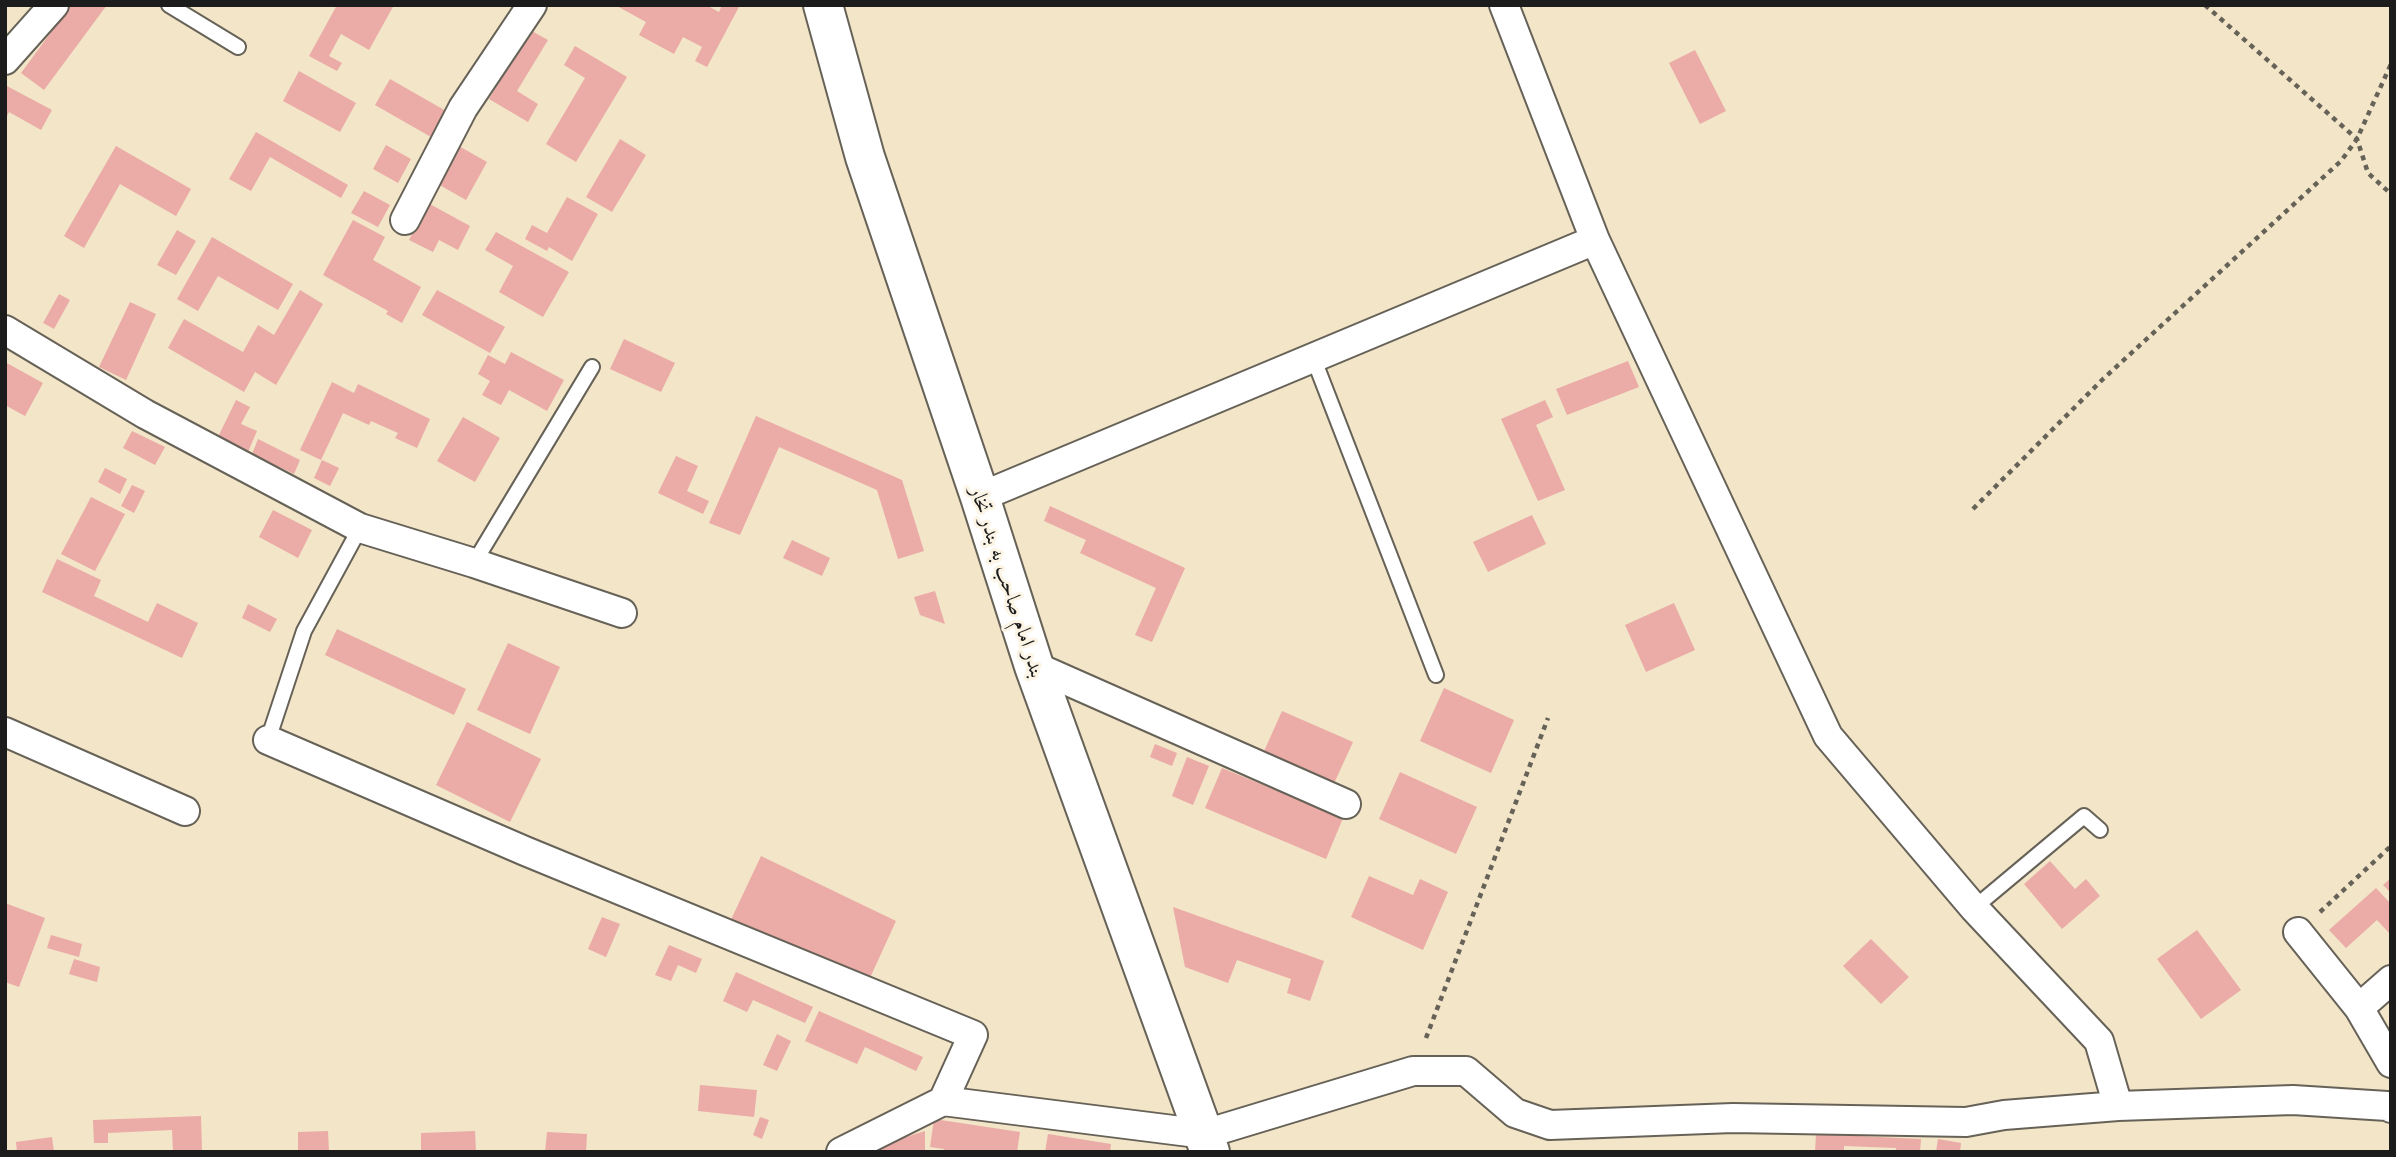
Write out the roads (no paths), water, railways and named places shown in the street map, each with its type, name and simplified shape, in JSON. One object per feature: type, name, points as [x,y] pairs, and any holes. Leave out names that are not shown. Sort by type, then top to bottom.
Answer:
[{"type":"main road","name":"بندر امام صاحب به بندر تخار","points":[[823,5],[864,158],[980,497],[1034,666],[1207,1143]]},
{"type":"street","points":[[5,60],[54,5]]},
{"type":"street","points":[[405,220],[463,108],[532,5]]},
{"type":"street","points":[[1504,5],[1595,240],[1828,737],[1974,908],[2099,1041],[2118,1106]]},
{"type":"street","points":[[980,497],[1595,240]]},
{"type":"street","points":[[5,330],[145,414],[360,528],[474,563],[622,614]]},
{"type":"street","points":[[1034,666],[1346,804]]},
{"type":"street","points":[[5,732],[185,811]]},
{"type":"street","points":[[268,740],[525,852],[973,1035],[943,1101]]},
{"type":"street","points":[[2298,932],[2359,1009],[2391,1063]]},
{"type":"street","points":[[2359,1009],[2391,980]]},
{"type":"street","points":[[841,1152],[943,1101],[1207,1143],[1413,1072],[1465,1071],[1515,1113],[1550,1125],[1733,1118],[1966,1122],[2004,1115],[2118,1106],[2293,1100],[2390,1103]]},
{"type":"lane","points":[[169,5],[238,47]]},
{"type":"lane","points":[[1313,357],[1436,675]]},
{"type":"lane","points":[[474,563],[592,367]]},
{"type":"lane","points":[[268,740],[304,631],[360,528]]},
{"type":"lane","points":[[1974,908],[2084,816],[2100,831]]}]
